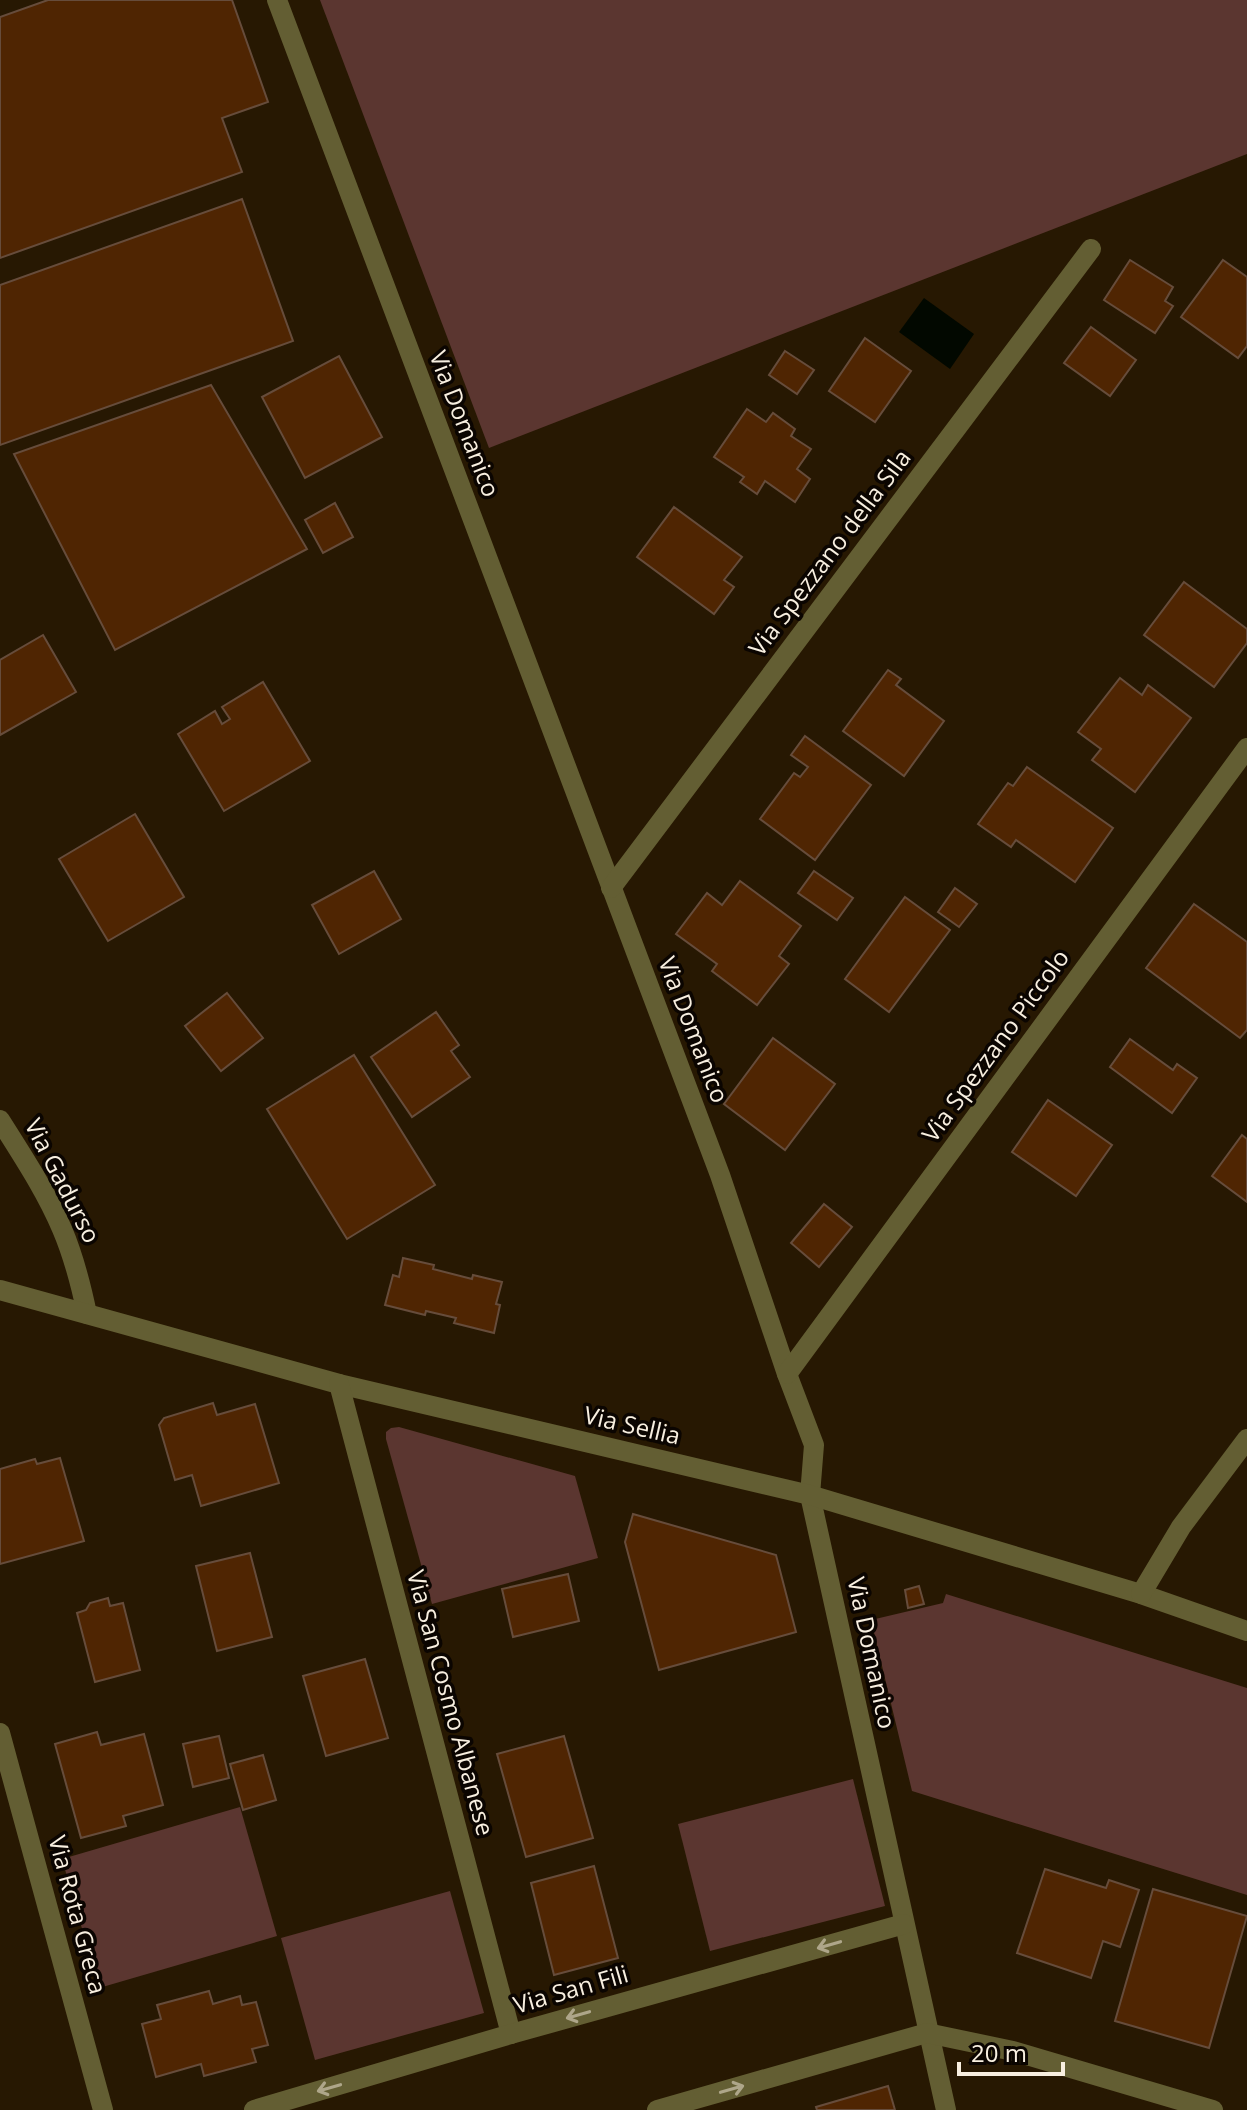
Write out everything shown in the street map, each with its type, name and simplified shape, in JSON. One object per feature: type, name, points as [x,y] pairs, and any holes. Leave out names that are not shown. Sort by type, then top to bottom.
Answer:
[{"type":"street","name":"Via Domanico","points":[[277,0],[720,1175],[814,1445],[810,1495],[946,2110]]},
{"type":"street","name":"Via Spezzano della Sila","points":[[611,888],[1091,249]]},
{"type":"street","name":"Via Spezzano Piccolo","points":[[787,1374],[1247,748]]},
{"type":"street","name":"Via Gadurso","points":[[0,1120],[62,1228],[75,1262],[87,1314]]},
{"type":"street","name":"Via Sellia","points":[[0,1290],[339,1384],[810,1495],[1141,1594],[1247,1631]]},
{"type":"street","name":"Via San Cosmo Albanese","points":[[339,1384],[511,2034]]},
{"type":"street","points":[[1141,1594],[1181,1527],[1247,1439]]},
{"type":"street","name":"Via Rota Greca","points":[[0,1733],[103,2110]]},
{"type":"street","name":"Via San Fili","points":[[254,2110],[904,1924]]},
{"type":"street","points":[[657,2110],[927,2033],[1013,2051],[1213,2110]]},
{"type":"shaded area","points":[[320,0],[1247,0],[1247,154],[489,448]]},
{"type":"shaded area","points":[[924,298],[974,334],[950,369],[899,332]]},
{"type":"shaded area","points":[[399,1427],[575,1476],[598,1558],[432,1604],[386,1439],[386,1432]]},
{"type":"shaded area","points":[[946,1594],[1247,1688],[1247,1895],[912,1791],[871,1620],[943,1603]]},
{"type":"shaded area","points":[[853,1779],[885,1906],[710,1951],[678,1824]]},
{"type":"shaded area","points":[[240,1807],[277,1936],[99,1988],[62,1859]]},
{"type":"shaded area","points":[[450,1891],[484,2013],[315,2060],[281,1938]]},
{"type":"building","points":[[48,0],[232,0],[268,102],[222,118],[242,172],[0,258],[0,17]]},
{"type":"building","points":[[242,199],[293,341],[0,445],[0,285]]},
{"type":"building","points":[[1130,260],[1173,287],[1165,301],[1173,306],[1155,333],[1104,300]]},
{"type":"building","points":[[1223,260],[1247,277],[1247,346],[1238,358],[1181,317]]},
{"type":"building","points":[[1091,327],[1136,360],[1110,396],[1064,363]]},
{"type":"building","points":[[865,338],[911,371],[875,422],[829,391]]},
{"type":"building","points":[[785,351],[814,370],[797,394],[769,375]]},
{"type":"building","points":[[339,356],[382,437],[305,478],[262,397]]},
{"type":"building","points":[[211,385],[307,549],[115,650],[14,454]]},
{"type":"building","points":[[747,409],[766,422],[773,413],[795,429],[791,436],[811,449],[797,469],[810,479],[795,502],[765,481],[757,494],[740,482],[744,477],[714,457]]},
{"type":"building","points":[[335,503],[353,537],[323,553],[305,520]]},
{"type":"building","points":[[674,507],[742,557],[724,580],[734,587],[714,614],[637,557]]},
{"type":"building","points":[[1184,582],[1247,629],[1247,643],[1214,687],[1144,635]]},
{"type":"building","points":[[43,635],[76,692],[0,735],[0,660]]},
{"type":"building","points":[[888,670],[901,679],[896,685],[944,721],[904,776],[843,731]]},
{"type":"building","points":[[1120,678],[1142,695],[1148,685],[1191,718],[1135,792],[1092,760],[1101,749],[1078,732]]},
{"type":"building","points":[[263,682],[310,761],[224,811],[178,734],[215,711],[222,724],[230,719],[222,707]]},
{"type":"building","points":[[805,736],[871,785],[815,860],[760,819],[794,773],[800,777],[808,767],[791,755]]},
{"type":"building","points":[[1027,767],[1113,828],[1075,882],[1016,840],[1011,847],[978,824],[1008,783],[1013,786]]},
{"type":"building","points":[[135,814],[184,897],[108,941],[59,859]]},
{"type":"building","points":[[374,871],[401,919],[339,954],[312,905]]},
{"type":"building","points":[[814,871],[853,898],[837,920],[798,893]]},
{"type":"building","points":[[740,881],[801,926],[779,956],[789,964],[757,1005],[712,971],[717,964],[676,934],[707,893],[722,905]]},
{"type":"building","points":[[955,888],[977,904],[959,927],[938,912]]},
{"type":"building","points":[[905,897],[950,930],[889,1012],[845,979]]},
{"type":"building","points":[[1194,904],[1247,942],[1247,1030],[1240,1038],[1146,968]]},
{"type":"building","points":[[227,993],[263,1038],[221,1071],[185,1026]]},
{"type":"building","points":[[436,1012],[459,1045],[451,1051],[470,1077],[412,1117],[371,1057]]},
{"type":"building","points":[[773,1038],[835,1084],[785,1150],[724,1104]]},
{"type":"building","points":[[1130,1039],[1173,1070],[1177,1064],[1197,1078],[1172,1113],[1110,1067]]},
{"type":"building","points":[[354,1055],[435,1185],[347,1239],[267,1109]]},
{"type":"building","points":[[1048,1100],[1112,1145],[1076,1196],[1012,1152]]},
{"type":"building","points":[[1242,1135],[1247,1139],[1247,1202],[1212,1176]]},
{"type":"building","points":[[824,1204],[852,1227],[819,1267],[791,1243]]},
{"type":"building","points":[[403,1258],[472,1279],[473,1275],[502,1282],[496,1304],[500,1305],[494,1333],[454,1323],[456,1318],[426,1311],[425,1315],[385,1305],[393,1275],[399,1277]]},
{"type":"building","points":[[213,1403],[217,1415],[255,1404],[279,1483],[201,1506],[192,1475],[175,1480],[159,1425],[164,1418]]},
{"type":"building","points":[[60,1458],[84,1541],[0,1564],[0,1469],[35,1459],[37,1464]]},
{"type":"building","points":[[633,1514],[776,1555],[796,1632],[659,1670],[625,1542]]},
{"type":"building","points":[[250,1553],[272,1637],[217,1651],[196,1566]]},
{"type":"building","points":[[568,1574],[579,1621],[513,1637],[502,1589]]},
{"type":"building","points":[[919,1586],[924,1604],[908,1608],[905,1590]]},
{"type":"building","points":[[108,1598],[110,1606],[123,1603],[140,1670],[95,1682],[77,1613],[86,1610],[90,1603]]},
{"type":"building","points":[[365,1659],[388,1738],[326,1756],[303,1676]]},
{"type":"building","points":[[97,1732],[101,1745],[144,1734],[163,1805],[123,1816],[126,1826],[81,1838],[55,1744]]},
{"type":"building","points":[[219,1736],[229,1778],[193,1787],[183,1744]]},
{"type":"building","points":[[564,1736],[593,1838],[526,1857],[497,1754]]},
{"type":"building","points":[[263,1755],[276,1800],[243,1810],[230,1764]]},
{"type":"building","points":[[594,1866],[618,1958],[554,1975],[531,1883]]},
{"type":"building","points":[[1045,1869],[1106,1888],[1109,1880],[1139,1890],[1120,1947],[1103,1941],[1091,1978],[1017,1953]]},
{"type":"building","points":[[1153,1889],[1247,1916],[1209,2048],[1115,2021]]},
{"type":"building","points":[[209,1991],[213,2004],[240,1996],[242,2005],[256,2002],[268,2045],[252,2049],[256,2062],[204,2076],[201,2064],[156,2077],[142,2024],[161,2019],[157,2005]]},
{"type":"building","points":[[888,2086],[895,2110],[817,2110],[816,2107]]}]
